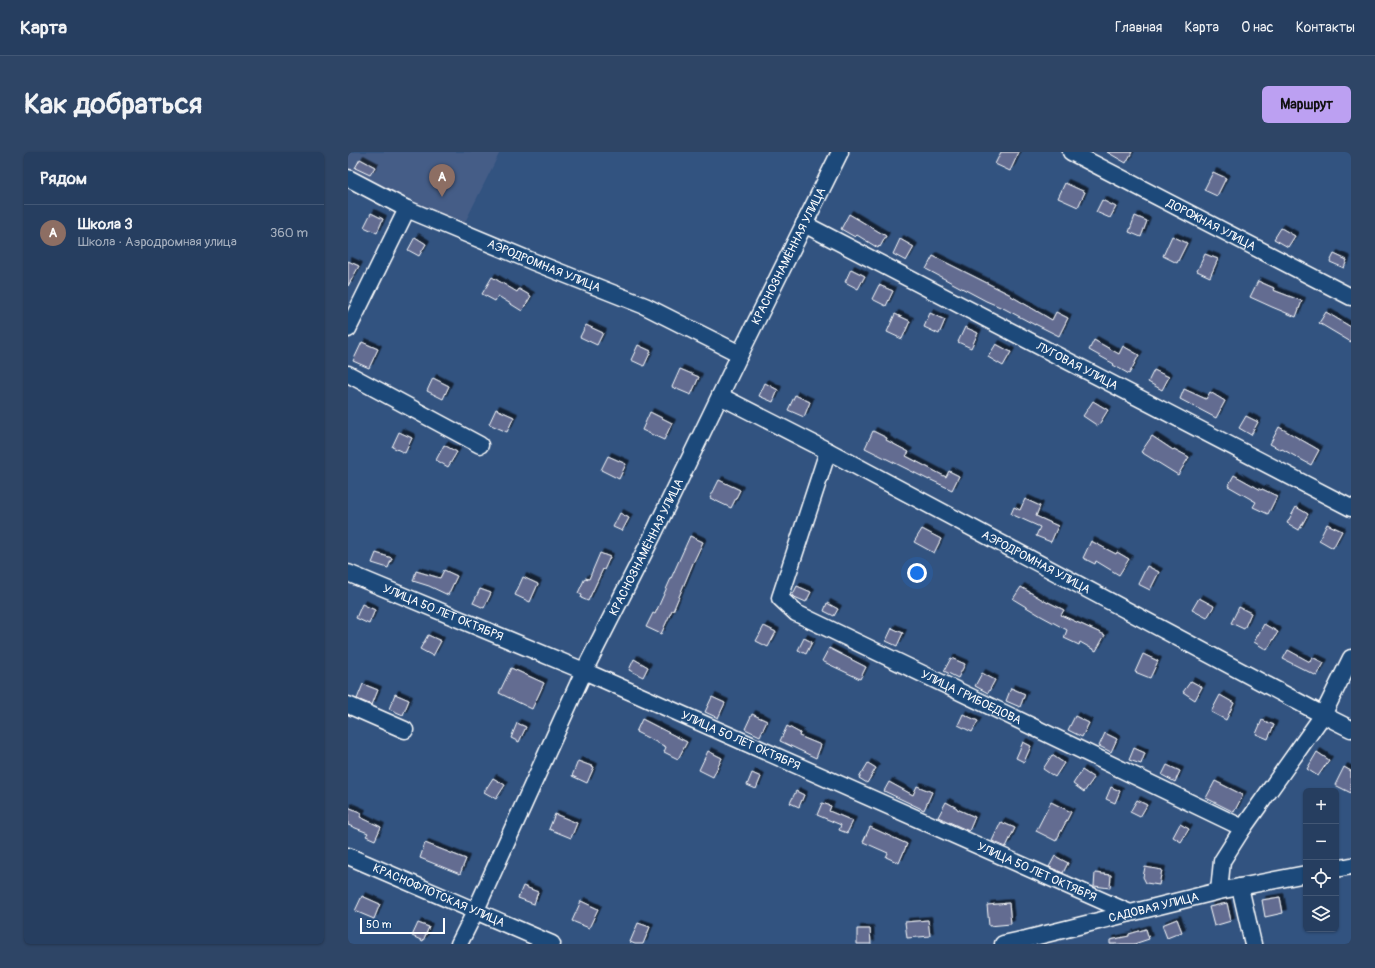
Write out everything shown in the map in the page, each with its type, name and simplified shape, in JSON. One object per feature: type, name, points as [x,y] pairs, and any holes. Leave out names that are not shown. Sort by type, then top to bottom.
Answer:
[{"type":"street","name":"КРАСНОЗНАМЁННАЯ УЛИЦА","points":[[459,944],[475,912],[584,671],[652,537],[740,354],[840,152]]},
{"type":"street","name":"ДОРОЖНАЯ УЛИЦА","points":[[1070,152],[1351,297]]},
{"type":"street","name":"АЭРОДРОМНАЯ УЛИЦА","points":[[348,178],[407,209],[645,306],[740,354]]},
{"type":"street","points":[[348,329],[407,209]]},
{"type":"street","name":"ЛУГОВАЯ УЛИЦА","points":[[804,224],[1351,508]]},
{"type":"street","points":[[348,374],[480,445]]},
{"type":"street","name":"АЭРОДРОМНАЯ УЛИЦА","points":[[720,396],[828,451],[1323,716],[1351,729]]},
{"type":"street","name":"УЛИЦА ГРИБОЕДОВА","points":[[828,451],[780,598],[796,614],[1243,828]]},
{"type":"street","name":"УЛИЦА 50 ЛЕТ ОКТЯБРЯ","points":[[348,573],[584,671],[1130,913]]},
{"type":"street","points":[[1219,891],[1222,861],[1243,828],[1323,716],[1351,658]]},
{"type":"street","points":[[348,705],[405,730]]},
{"type":"street","name":"КРАСНОФЛОТСКАЯ УЛИЦА","points":[[348,856],[552,944]]},
{"type":"street","points":[[1339,868],[1351,866]]},
{"type":"street","name":"САДОВАЯ УЛИЦА","points":[[1003,944],[1034,938],[1219,891],[1303,875]]},
{"type":"street","points":[[1240,887],[1253,944]]},
{"type":"shaded area","points":[[348,152],[500,152],[463,226],[348,168]]},
{"type":"building","points":[[1001,152],[1019,152],[1010,171],[995,164]]},
{"type":"building","points":[[1107,152],[1132,152],[1126,163]]},
{"type":"building","points":[[360,159],[375,167],[370,175],[355,168]]},
{"type":"building","points":[[1213,172],[1226,178],[1217,196],[1204,190]]},
{"type":"building","points":[[1065,183],[1085,192],[1078,207],[1058,198]]},
{"type":"building","points":[[1102,200],[1116,207],[1110,218],[1096,212]]},
{"type":"building","points":[[371,213],[383,219],[377,233],[364,227]]},
{"type":"building","points":[[849,214],[886,236],[880,247],[879,246],[878,248],[857,235],[855,237],[841,229]]},
{"type":"building","points":[[1135,216],[1147,221],[1141,237],[1129,232]]},
{"type":"building","points":[[1281,228],[1295,236],[1288,247],[1274,239]]},
{"type":"building","points":[[1172,236],[1187,243],[1177,263],[1163,256]]},
{"type":"building","points":[[415,237],[426,244],[419,256],[408,250]]},
{"type":"building","points":[[900,239],[914,247],[906,261],[893,254]]},
{"type":"building","points":[[1205,254],[1218,259],[1210,277],[1197,271]]},
{"type":"building","points":[[1334,254],[1347,260],[1344,268],[1330,262]]},
{"type":"building","points":[[933,256],[1011,295],[1052,320],[1056,312],[1068,318],[1059,336],[986,301],[926,269]]},
{"type":"building","points":[[348,261],[359,266],[348,286]]},
{"type":"building","points":[[851,269],[865,276],[858,289],[845,282]]},
{"type":"building","points":[[492,277],[517,292],[519,289],[531,296],[522,311],[498,296],[495,301],[482,294]]},
{"type":"building","points":[[1258,281],[1274,288],[1273,290],[1302,301],[1296,317],[1250,297]]},
{"type":"building","points":[[879,285],[893,291],[886,306],[872,299]]},
{"type":"building","points":[[1326,312],[1351,327],[1351,342],[1319,323]]},
{"type":"building","points":[[930,313],[945,320],[939,334],[924,327]]},
{"type":"building","points":[[895,314],[910,321],[902,339],[887,332]]},
{"type":"building","points":[[586,325],[603,333],[597,345],[580,337]]},
{"type":"building","points":[[965,327],[978,333],[971,348],[958,342]]},
{"type":"building","points":[[1094,340],[1119,354],[1123,346],[1139,355],[1129,374],[1089,350]]},
{"type":"building","points":[[362,342],[378,349],[369,368],[353,361]]},
{"type":"building","points":[[996,344],[1011,352],[1003,366],[988,357]]},
{"type":"building","points":[[638,345],[651,351],[644,366],[631,360]]},
{"type":"building","points":[[680,369],[699,377],[691,395],[672,387]]},
{"type":"building","points":[[1154,370],[1169,377],[1162,390],[1148,382]]},
{"type":"building","points":[[433,378],[449,386],[443,399],[427,391]]},
{"type":"building","points":[[765,383],[778,390],[773,402],[759,396]]},
{"type":"building","points":[[1184,389],[1206,399],[1210,392],[1225,401],[1216,418],[1180,399]]},
{"type":"building","points":[[795,395],[810,402],[804,417],[788,410]]},
{"type":"building","points":[[1093,401],[1108,410],[1098,426],[1083,416]]},
{"type":"building","points":[[496,409],[514,417],[507,432],[489,424]]},
{"type":"building","points":[[650,412],[672,423],[664,440],[642,430]]},
{"type":"building","points":[[1246,416],[1258,422],[1251,435],[1239,428]]},
{"type":"building","points":[[1279,427],[1319,450],[1311,465],[1270,444]]},
{"type":"building","points":[[873,431],[887,438],[886,440],[909,452],[906,456],[946,477],[949,471],[959,476],[952,490],[865,448]]},
{"type":"building","points":[[399,432],[412,438],[405,453],[392,447]]},
{"type":"building","points":[[1152,436],[1173,450],[1174,449],[1189,457],[1178,475],[1141,452]]},
{"type":"building","points":[[444,445],[457,452],[448,467],[436,460]]},
{"type":"building","points":[[608,456],[626,464],[619,479],[601,470]]},
{"type":"building","points":[[1234,475],[1261,490],[1262,489],[1277,496],[1268,514],[1253,507],[1256,502],[1228,486]]},
{"type":"building","points":[[719,480],[740,490],[731,508],[710,498]]},
{"type":"building","points":[[1025,499],[1040,506],[1036,516],[1058,526],[1051,542],[1036,536],[1040,527],[1011,514],[1014,507],[1020,510]]},
{"type":"building","points":[[1296,507],[1308,514],[1299,530],[1287,523]]},
{"type":"building","points":[[620,513],[629,518],[622,531],[613,527]]},
{"type":"building","points":[[1327,524],[1342,531],[1333,548],[1319,540]]},
{"type":"building","points":[[922,529],[941,539],[934,553],[914,542]]},
{"type":"building","points":[[690,536],[703,542],[673,611],[672,610],[661,634],[646,627],[653,613],[655,614]]},
{"type":"building","points":[[1091,541],[1129,559],[1119,575],[1096,561],[1095,564],[1083,558]]},
{"type":"building","points":[[376,553],[392,558],[388,568],[372,563]]},
{"type":"building","points":[[600,553],[610,557],[588,601],[581,598],[582,595],[578,593],[585,578],[589,579]]},
{"type":"building","points":[[1147,566],[1159,572],[1150,590],[1138,584]]},
{"type":"building","points":[[444,570],[457,576],[448,595],[429,586],[413,581],[416,571],[440,578]]},
{"type":"building","points":[[523,577],[538,584],[530,602],[515,595]]},
{"type":"building","points":[[797,586],[811,592],[806,602],[792,596]]},
{"type":"building","points":[[1021,587],[1048,603],[1064,610],[1061,615],[1105,635],[1096,651],[1080,642],[1079,645],[1064,638],[1067,630],[1013,599]]},
{"type":"building","points":[[480,589],[491,593],[484,608],[473,603]]},
{"type":"building","points":[[1199,598],[1214,606],[1207,618],[1192,610]]},
{"type":"building","points":[[827,603],[838,609],[834,616],[824,611]]},
{"type":"building","points":[[362,604],[375,610],[369,624],[356,618]]},
{"type":"building","points":[[1239,607],[1251,613],[1244,629],[1231,623]]},
{"type":"building","points":[[1264,624],[1278,632],[1267,650],[1254,642]]},
{"type":"building","points":[[764,626],[776,632],[768,647],[756,641]]},
{"type":"building","points":[[892,628],[903,633],[897,646],[886,641]]},
{"type":"building","points":[[428,635],[441,641],[433,656],[420,649]]},
{"type":"building","points":[[804,638],[812,642],[806,654],[798,650]]},
{"type":"building","points":[[829,648],[866,667],[860,679],[822,661]]},
{"type":"building","points":[[1288,650],[1310,662],[1312,657],[1324,663],[1317,676],[1283,659]]},
{"type":"building","points":[[1143,654],[1158,661],[1150,678],[1135,672]]},
{"type":"building","points":[[951,658],[965,664],[958,678],[944,671]]},
{"type":"building","points":[[634,659],[648,667],[643,677],[629,670]]},
{"type":"building","points":[[511,668],[544,683],[532,709],[499,693]]},
{"type":"building","points":[[982,673],[995,680],[988,693],[975,686]]},
{"type":"building","points":[[1191,681],[1202,687],[1195,700],[1183,692]]},
{"type":"building","points":[[363,684],[378,690],[372,705],[357,699]]},
{"type":"building","points":[[1011,688],[1025,694],[1020,707],[1006,701]]},
{"type":"building","points":[[395,694],[409,700],[403,715],[389,709]]},
{"type":"building","points":[[1220,695],[1234,703],[1226,720],[1211,712]]},
{"type":"building","points":[[712,697],[725,703],[718,718],[705,712]]},
{"type":"building","points":[[752,714],[767,721],[760,736],[745,729]]},
{"type":"building","points":[[963,714],[978,721],[972,732],[958,725]]},
{"type":"building","points":[[1075,716],[1089,723],[1082,737],[1068,730]]},
{"type":"building","points":[[642,719],[687,742],[678,759],[664,752],[666,747],[636,732]]},
{"type":"building","points":[[1262,720],[1274,725],[1268,739],[1256,734]]},
{"type":"building","points":[[517,723],[526,727],[519,742],[511,738]]},
{"type":"building","points":[[787,726],[800,733],[799,736],[821,745],[816,758],[780,741]]},
{"type":"building","points":[[1105,733],[1117,739],[1111,752],[1099,746]]},
{"type":"building","points":[[1023,742],[1031,746],[1024,762],[1016,758]]},
{"type":"building","points":[[1134,748],[1145,753],[1141,764],[1129,760]]},
{"type":"building","points":[[708,751],[722,758],[713,777],[699,770]]},
{"type":"building","points":[[1317,752],[1329,760],[1318,776],[1307,769]]},
{"type":"building","points":[[1052,755],[1064,763],[1055,777],[1043,769]]},
{"type":"building","points":[[578,761],[594,767],[587,783],[572,776]]},
{"type":"building","points":[[868,763],[876,768],[867,783],[859,778]]},
{"type":"building","points":[[1167,765],[1180,771],[1175,782],[1162,775]]},
{"type":"building","points":[[1344,767],[1351,771],[1351,793],[1335,785]]},
{"type":"building","points":[[1082,770],[1094,778],[1084,792],[1073,784]]},
{"type":"building","points":[[752,773],[761,777],[756,789],[747,785]]},
{"type":"building","points":[[493,778],[505,785],[496,799],[484,792]]},
{"type":"building","points":[[1215,781],[1243,795],[1234,812],[1206,798]]},
{"type":"building","points":[[889,782],[913,795],[917,786],[932,792],[924,810],[884,791]]},
{"type":"building","points":[[1111,787],[1120,791],[1115,803],[1106,799]]},
{"type":"building","points":[[796,791],[804,795],[799,807],[790,803]]},
{"type":"building","points":[[1137,800],[1147,805],[1140,817],[1130,812]]},
{"type":"building","points":[[946,802],[975,817],[969,831],[938,817]]},
{"type":"building","points":[[1051,802],[1071,812],[1056,841],[1036,831]]},
{"type":"building","points":[[822,803],[831,806],[829,811],[853,821],[847,833],[839,830],[841,825],[817,815]]},
{"type":"building","points":[[348,807],[362,813],[360,817],[381,827],[375,840],[366,836],[368,833],[348,825]]},
{"type":"building","points":[[555,814],[577,823],[571,838],[549,829]]},
{"type":"building","points":[[1001,822],[1015,828],[1006,847],[992,841]]},
{"type":"building","points":[[1180,824],[1189,829],[1181,842],[1173,837]]},
{"type":"building","points":[[870,827],[907,844],[899,863],[886,857],[888,853],[863,842]]},
{"type":"building","points":[[425,843],[466,859],[460,874],[420,858]]},
{"type":"building","points":[[1055,856],[1068,863],[1063,873],[1049,867]]},
{"type":"building","points":[[1145,867],[1162,870],[1159,885],[1146,883],[1143,877]]},
{"type":"building","points":[[1095,873],[1111,875],[1110,888],[1094,886]]},
{"type":"building","points":[[523,886],[538,892],[534,904],[518,898]]},
{"type":"building","points":[[362,896],[380,904],[374,919],[355,911]]},
{"type":"building","points":[[1280,897],[1283,913],[1265,917],[1262,900]]},
{"type":"building","points":[[581,901],[598,909],[589,928],[572,921]]},
{"type":"building","points":[[1009,903],[1011,924],[989,926],[987,905]]},
{"type":"building","points":[[1227,903],[1231,921],[1214,926],[1209,907]]},
{"type":"building","points":[[1177,919],[1182,932],[1167,938],[1162,925]]},
{"type":"building","points":[[928,920],[930,936],[907,938],[905,922]]},
{"type":"building","points":[[418,923],[429,927],[423,941],[412,936]]},
{"type":"building","points":[[638,923],[650,927],[643,944],[635,944],[630,942]]},
{"type":"building","points":[[857,929],[870,929],[871,944],[857,944]]},
{"type":"building","points":[[1146,929],[1149,939],[1134,944],[1110,944],[1110,940],[1129,936],[1129,934]]},
{"type":"place","name":"Школа 3","points":[[442,197]]}]
